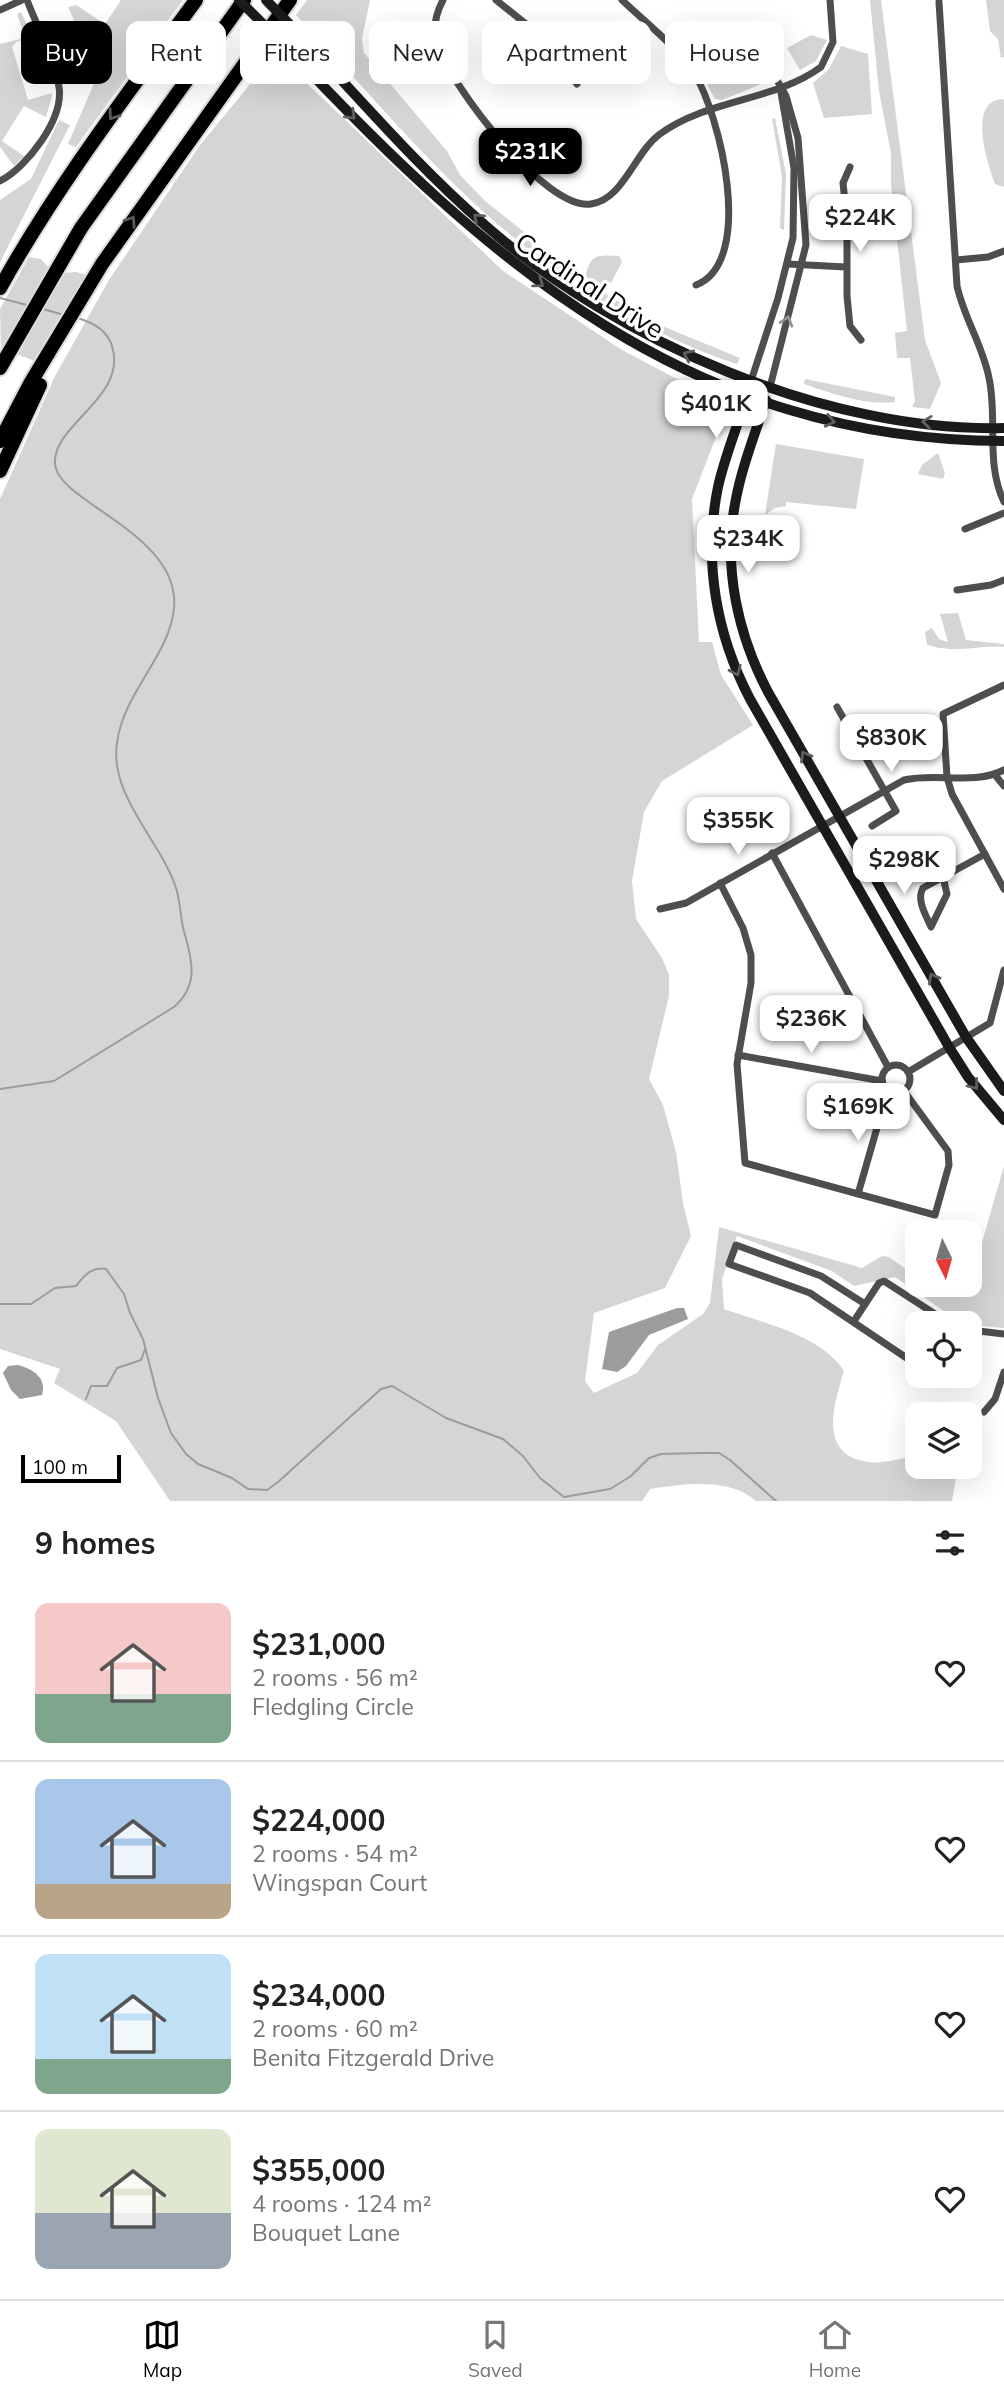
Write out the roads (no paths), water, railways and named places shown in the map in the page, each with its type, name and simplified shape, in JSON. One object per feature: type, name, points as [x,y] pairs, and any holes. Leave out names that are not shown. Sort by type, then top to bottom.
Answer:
[{"type":"highway","points":[[0,288],[16,259],[92,145],[196,0]]},
{"type":"highway","points":[[0,368],[53,273],[112,181],[242,0]]},
{"type":"highway","points":[[0,441],[93,278],[141,206],[290,0]]},
{"type":"highway","points":[[0,471],[47,361]]},
{"type":"main road","name":"Cardinal Drive","points":[[242,0],[429,191],[518,267],[561,299],[648,351],[764,403],[854,426],[998,441]]},
{"type":"main road","name":"Cardinal Drive","points":[[266,0],[449,193],[523,256],[629,326],[690,356],[770,387],[863,412],[998,428]]},
{"type":"main road","points":[[751,381],[715,502],[712,548],[717,608],[727,649],[741,683],[949,1047],[968,1077],[1004,1120]]},
{"type":"main road","points":[[770,387],[735,503],[732,562],[736,603],[745,639],[760,676],[966,1037],[1004,1091]]},
{"type":"street","points":[[0,10],[24,0],[59,86],[57,104],[40,144],[31,157],[0,181]]},
{"type":"street","points":[[443,0],[435,28],[438,48],[498,141],[568,201],[586,205],[607,198],[652,141],[674,125],[817,70],[827,59],[834,33],[830,0]]},
{"type":"street","points":[[496,0],[522,21]]},
{"type":"street","points":[[622,0],[692,70],[712,110],[724,153],[728,210],[719,264],[709,278],[696,285]]},
{"type":"street","points":[[939,2],[960,300],[989,378],[998,428],[994,471],[1004,502]]},
{"type":"street","points":[[751,381],[788,264],[793,238],[795,185],[780,86]]},
{"type":"street","points":[[770,387],[803,264],[806,236],[800,156],[789,105],[780,86]]},
{"type":"street","points":[[850,167],[843,183],[849,321],[861,340]]},
{"type":"street","points":[[956,260],[988,257],[1004,251]]},
{"type":"street","points":[[788,264],[846,267]]},
{"type":"street","points":[[965,528],[1004,513]]},
{"type":"street","points":[[957,590],[991,585],[1004,580]]},
{"type":"street","points":[[1004,685],[943,714],[947,777],[955,802],[1004,889]]},
{"type":"street","points":[[837,706],[896,811],[872,826]]},
{"type":"street","points":[[660,909],[677,907],[884,789],[915,777],[966,779],[995,775],[1004,770]]},
{"type":"street","points":[[995,775],[1004,786]]},
{"type":"street","points":[[772,853],[888,1067]]},
{"type":"street","points":[[943,877],[947,894],[931,927],[920,894],[923,888],[943,877],[985,855]]},
{"type":"street","points":[[720,883],[743,928],[751,955],[751,983],[738,1055],[745,1163],[935,1215],[949,1165],[948,1151],[904,1091]]},
{"type":"street","points":[[908,1072],[990,1023],[1004,970]]},
{"type":"street","points":[[738,1055],[882,1081],[888,1091],[904,1091]]},
{"type":"street","points":[[888,1067],[897,1065],[908,1072]]},
{"type":"street","points":[[882,1081],[888,1067]]},
{"type":"street","points":[[904,1091],[909,1084],[908,1072]]},
{"type":"street","points":[[859,1194],[885,1100]]},
{"type":"street","points":[[865,1304],[821,1276],[736,1245],[729,1264],[810,1293],[905,1357]]},
{"type":"street","points":[[854,1321],[879,1283],[887,1282],[930,1311]]},
{"type":"street","points":[[982,1331],[1004,1334]]},
{"type":"street","points":[[984,1412],[1001,1394],[1004,1371]]},
{"type":"waterway","points":[[0,298],[27,305]]},
{"type":"waterway","points":[[43,309],[64,315]]},
{"type":"waterway","points":[[0,1089],[54,1081],[174,1007],[187,991],[192,974],[176,888],[169,870],[128,800],[117,763],[117,743],[128,707],[171,625],[174,608],[171,582],[159,560],[140,540],[75,492],[61,478],[55,464],[57,450],[65,436],[100,396],[109,381],[114,364],[112,346],[107,335],[93,324],[77,318]]},
{"type":"waterway","points":[[0,1304],[31,1304],[55,1288],[76,1286],[93,1270],[106,1269],[124,1294],[143,1339],[158,1398],[171,1433],[186,1454],[198,1464],[232,1478],[248,1489],[267,1490],[381,1389],[392,1386],[446,1418],[503,1439],[523,1456],[540,1478],[564,1497],[610,1489],[631,1476],[649,1458],[661,1454],[719,1453],[776,1501]]},
{"type":"waterway","points":[[86,1399],[91,1386],[107,1386],[117,1368],[141,1360],[145,1349]]}]
